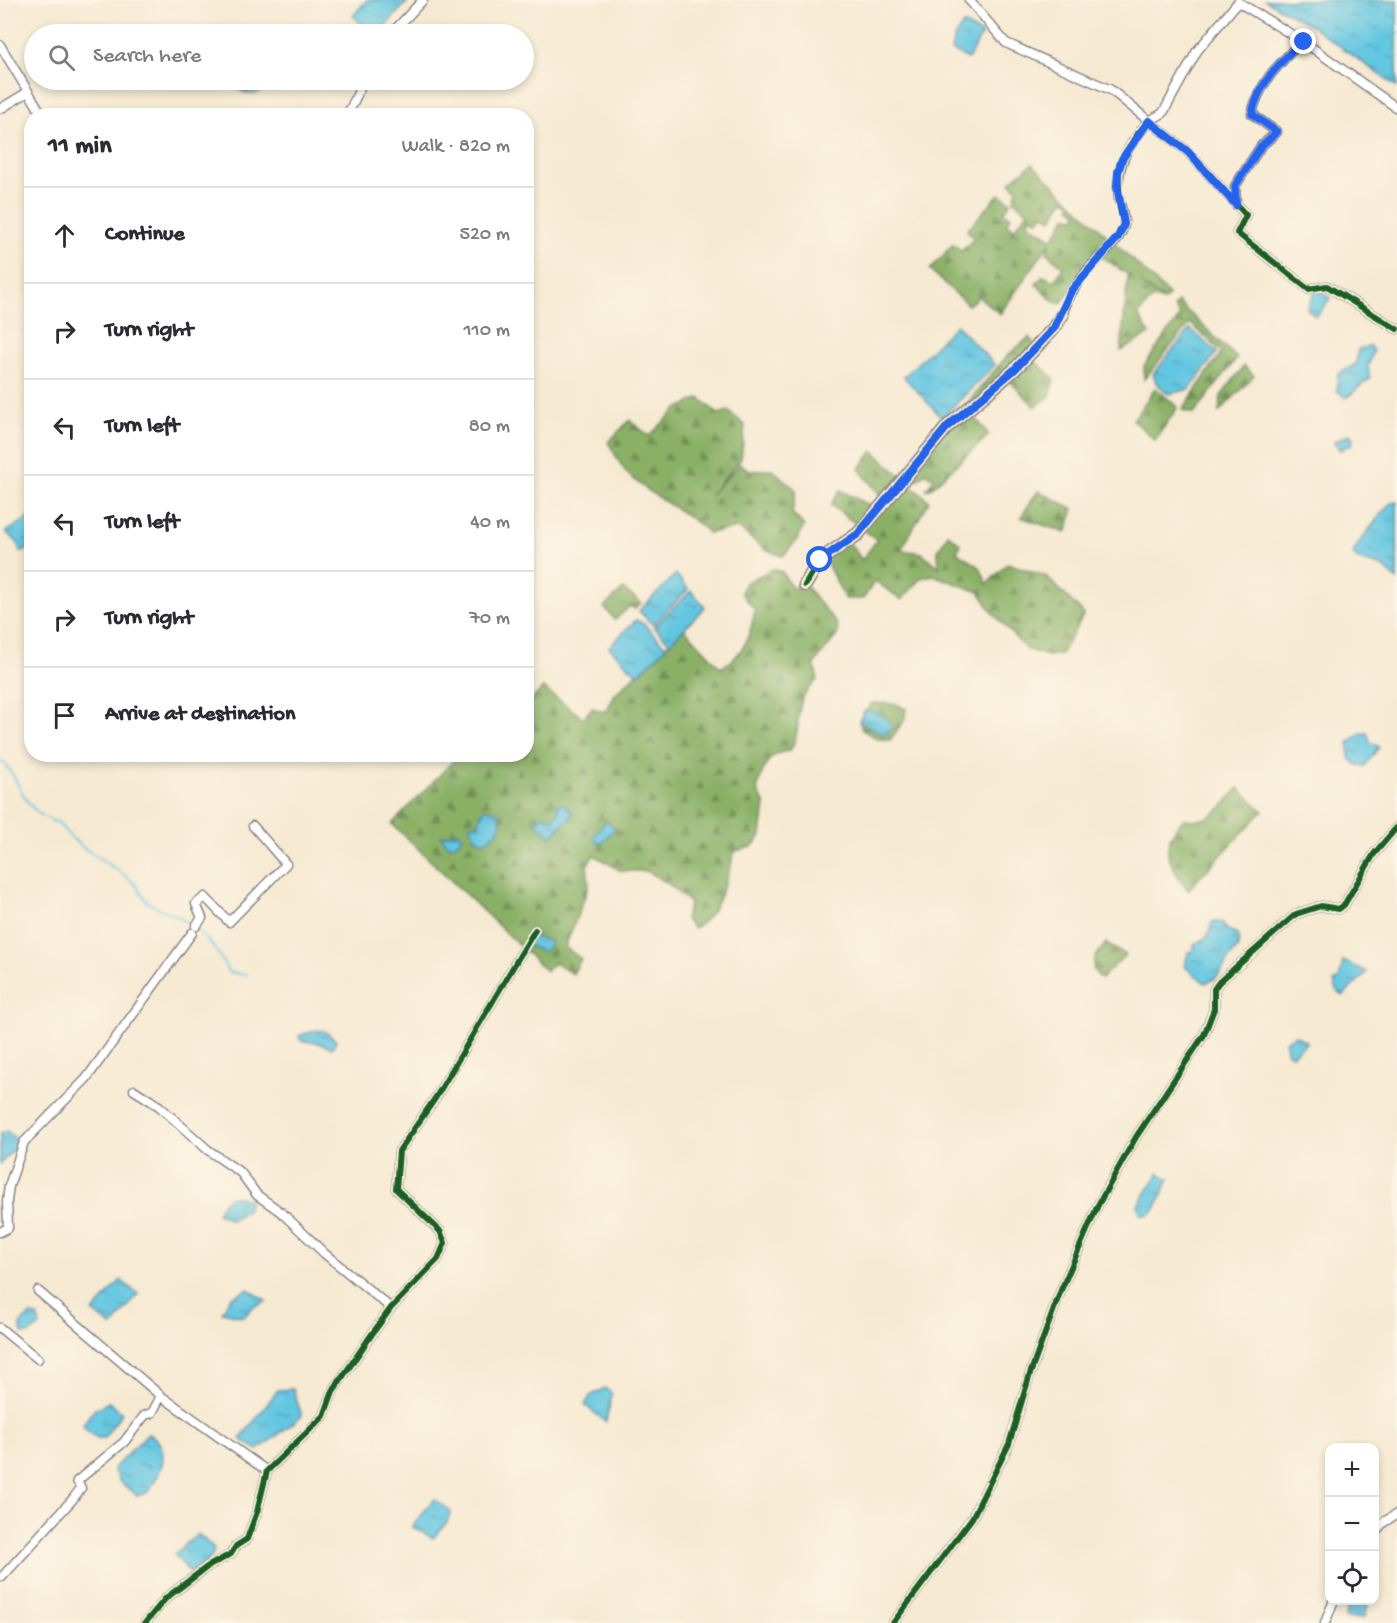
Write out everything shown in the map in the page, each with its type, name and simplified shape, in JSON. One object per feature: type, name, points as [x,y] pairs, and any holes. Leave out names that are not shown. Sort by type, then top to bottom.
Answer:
[{"type":"street","points":[[400,24],[423,0]]},
{"type":"street","points":[[969,0],[1006,43],[1111,90],[1188,152],[1246,215],[1237,232],[1271,261],[1308,289],[1327,286],[1397,329]]},
{"type":"street","points":[[805,585],[820,560],[858,534],[948,426],[1014,370],[1054,328],[1062,315],[1071,291],[1118,237],[1124,224],[1117,186],[1120,166],[1137,135],[1149,121],[1163,112],[1197,51],[1238,2],[1302,41],[1397,108]]},
{"type":"street","points":[[1236,205],[1235,186],[1261,146],[1277,132],[1252,114],[1255,99],[1275,68],[1302,41]]},
{"type":"street","points":[[0,45],[24,85]]},
{"type":"street","points":[[351,108],[359,90]]},
{"type":"street","points":[[0,110],[28,92],[38,108]]},
{"type":"street","points":[[0,1232],[8,1228],[9,1186],[24,1142],[86,1079],[201,918],[196,904],[205,897],[229,922],[286,864],[253,826]]},
{"type":"street","points":[[893,1623],[972,1518],[1009,1444],[1030,1374],[1061,1290],[1098,1205],[1136,1137],[1204,1035],[1214,1009],[1214,989],[1296,914],[1321,906],[1339,909],[1344,905],[1374,854],[1397,827]]},
{"type":"street","points":[[145,1623],[166,1598],[207,1567],[231,1554],[236,1546],[247,1539],[257,1512],[267,1471],[324,1416],[333,1391],[391,1308],[438,1259],[445,1243],[440,1231],[396,1189],[399,1151],[436,1097],[535,930]]},
{"type":"street","points":[[134,1090],[159,1106],[208,1150],[241,1173],[257,1195],[281,1212],[325,1254],[391,1308]]},
{"type":"street","points":[[38,1291],[161,1396],[267,1471]]},
{"type":"street","points":[[0,1328],[38,1359]]},
{"type":"street","points":[[2,1577],[72,1500],[81,1488],[77,1481],[124,1442],[145,1415],[152,1413],[161,1396]]},
{"type":"street","points":[[1379,1528],[1397,1514]]},
{"type":"street","points":[[1325,1623],[1332,1605]]},
{"type":"green space","points":[[1032,164],[1169,295],[1165,300],[1141,284],[1164,301],[1153,298],[1138,315],[1150,334],[1121,351],[1128,275],[1102,257],[1092,264],[1060,304],[1051,299],[1036,284],[1043,276],[1055,281],[1063,267],[1047,253],[1050,243],[1000,314],[979,297],[968,305],[930,270],[953,244],[962,251],[974,238],[967,230],[999,194],[1011,202],[1004,212],[1011,217],[1007,223],[1014,229],[1028,212],[1014,200],[1017,189],[1010,182]],"holes":[[[1064,199],[1072,203],[1070,207],[1078,212],[1074,219],[1067,215],[1053,239],[1028,224],[1032,217],[1038,221],[1043,214],[1052,219]]]},
{"type":"green space","points":[[1178,302],[1237,358],[1194,414],[1182,410],[1222,352],[1190,323],[1144,379],[1144,366],[1180,316],[1174,306]]},
{"type":"green space","points":[[1030,337],[1036,347],[1028,355],[1054,378],[1050,396],[1035,407],[1006,377],[968,409],[989,435],[930,489],[926,489],[934,479],[926,472],[917,481],[911,469],[1008,355]]},
{"type":"green space","points":[[1244,366],[1254,376],[1219,412],[1221,396]]},
{"type":"green space","points":[[1155,388],[1178,407],[1155,440],[1133,420]]},
{"type":"green space","points":[[700,398],[718,414],[728,411],[745,425],[741,459],[709,496],[740,464],[751,471],[772,469],[796,490],[792,513],[804,526],[798,539],[783,556],[764,549],[738,528],[709,533],[628,474],[608,442],[630,420],[649,436],[677,409]]},
{"type":"green space","points":[[873,451],[929,501],[901,550],[922,553],[939,567],[938,551],[948,534],[961,544],[957,552],[980,567],[987,584],[1008,563],[1047,577],[1084,614],[1061,654],[1048,656],[1026,649],[993,613],[979,592],[933,575],[921,578],[902,600],[875,581],[863,599],[845,599],[824,558],[848,541],[862,560],[877,540],[831,505],[840,490],[873,507],[883,499],[859,469]]},
{"type":"green space","points":[[1038,491],[1074,509],[1066,533],[1021,517]]},
{"type":"green space","points":[[772,569],[782,572],[792,588],[805,585],[837,624],[838,634],[814,664],[818,679],[802,699],[793,745],[789,751],[781,752],[770,759],[763,770],[757,790],[765,804],[761,836],[752,847],[735,851],[715,906],[709,916],[693,928],[685,919],[690,903],[666,882],[647,871],[621,871],[594,855],[587,865],[589,886],[565,947],[581,959],[573,974],[554,963],[546,971],[392,824],[452,762],[534,762],[534,697],[543,688],[583,718],[592,708],[605,711],[615,694],[684,628],[721,668],[741,650],[751,628],[755,610],[741,593],[745,583]]},
{"type":"green space","points":[[623,589],[641,603],[635,609],[630,606],[615,620],[604,607]]},
{"type":"green space","points":[[872,703],[896,704],[906,709],[904,721],[890,740],[879,739],[862,730],[859,721]]},
{"type":"green space","points":[[1239,788],[1263,811],[1188,890],[1175,872],[1168,855],[1170,837],[1184,819],[1194,820],[1209,816],[1216,812]]},
{"type":"green space","points":[[1106,943],[1125,955],[1101,979],[1093,970],[1094,959]]},
{"type":"water","points":[[367,0],[409,0],[387,24],[362,24],[353,16]]},
{"type":"water","points":[[1265,0],[1397,0],[1397,87],[1310,25]]},
{"type":"water","points":[[963,24],[982,34],[968,59],[951,50],[954,38]]},
{"type":"water","points":[[239,90],[263,90],[257,94]]},
{"type":"water","points":[[1316,291],[1330,298],[1320,313],[1315,316],[1307,308]]},
{"type":"water","points":[[956,325],[995,365],[942,418],[904,377]]},
{"type":"water","points":[[1190,329],[1217,352],[1190,389],[1168,394],[1156,382],[1153,374]]},
{"type":"water","points":[[1370,346],[1373,351],[1368,367],[1370,379],[1346,398],[1337,391],[1338,374],[1356,364],[1358,349]]},
{"type":"water","points":[[1349,434],[1353,437],[1352,444],[1340,450],[1334,442]]},
{"type":"water","points":[[1393,502],[1397,502],[1397,580],[1383,567],[1359,560],[1353,554],[1371,527]]},
{"type":"water","points":[[24,520],[24,551],[20,552],[18,543],[6,532]]},
{"type":"water","points":[[676,574],[688,589],[653,625],[639,611]]},
{"type":"water","points":[[691,591],[705,607],[670,643],[654,627]]},
{"type":"water","points":[[636,620],[644,624],[666,647],[638,675],[609,647]]},
{"type":"water","points":[[865,710],[888,720],[892,727],[885,735],[859,721]]},
{"type":"water","points":[[1361,733],[1367,733],[1370,741],[1379,747],[1365,766],[1357,765],[1349,758],[1349,742]]},
{"type":"water","points":[[558,804],[564,804],[574,814],[552,836],[536,823],[543,815],[552,819],[558,813]]},
{"type":"water","points":[[485,809],[498,811],[501,821],[496,833],[483,842],[475,838],[470,824],[479,824],[481,814]]},
{"type":"water","points":[[606,821],[615,828],[601,844],[593,838]]},
{"type":"water","points":[[458,832],[463,837],[453,846],[447,844],[441,836]]},
{"type":"water","points":[[1213,921],[1223,923],[1226,929],[1239,935],[1238,948],[1220,973],[1205,983],[1185,967],[1188,952],[1193,951],[1194,945],[1206,938]]},
{"type":"water","points":[[532,936],[551,942],[544,952],[526,945]]},
{"type":"water","points":[[1343,961],[1367,972],[1343,996],[1338,993],[1334,982],[1339,980]]},
{"type":"water","points":[[316,1030],[325,1031],[336,1041],[332,1048],[316,1042],[301,1041],[299,1036]]},
{"type":"water","points":[[1295,1035],[1307,1042],[1292,1055],[1288,1053],[1285,1041]]},
{"type":"water","points":[[7,1131],[20,1142],[0,1164],[0,1133]]},
{"type":"water","points":[[1159,1173],[1169,1179],[1154,1211],[1147,1215],[1141,1214],[1138,1205]]},
{"type":"water","points":[[232,1196],[249,1199],[248,1209],[231,1220],[217,1213],[222,1203]]},
{"type":"water","points":[[121,1280],[138,1294],[112,1327],[93,1312]]},
{"type":"water","points":[[248,1289],[267,1301],[253,1307],[244,1317],[222,1312],[230,1298]]},
{"type":"water","points":[[30,1315],[38,1316],[40,1326],[29,1334],[22,1334],[20,1324]]},
{"type":"water","points":[[605,1388],[612,1394],[606,1422],[585,1405],[590,1396]]},
{"type":"water","points":[[293,1389],[302,1416],[258,1450],[240,1439],[278,1390]]},
{"type":"water","points":[[109,1402],[122,1413],[104,1438],[97,1438],[85,1429],[83,1424],[95,1409]]},
{"type":"water","points":[[148,1433],[161,1446],[163,1461],[148,1492],[138,1496],[120,1482],[113,1469]]},
{"type":"water","points":[[434,1499],[451,1511],[447,1522],[433,1538],[412,1527]]},
{"type":"water","points":[[198,1534],[214,1548],[213,1553],[209,1560],[190,1573],[174,1554]]},
{"type":"water","points":[[1349,1605],[1368,1605],[1364,1618],[1345,1618]]},
{"type":"waterway","points":[[0,760],[13,776],[28,803],[36,811],[59,823],[75,841],[126,876],[149,903],[179,917],[194,928],[214,948],[228,972],[246,975]]},
{"type":"cycle path","points":[[805,585],[820,560],[858,534],[948,426],[1014,370],[1054,328],[1071,291],[1118,237],[1124,224],[1120,207],[1118,172],[1122,159],[1149,121],[1188,152],[1246,215],[1237,233],[1308,289],[1327,286],[1397,329]]},
{"type":"cycle path","points":[[893,1623],[972,1518],[1009,1444],[1030,1374],[1061,1290],[1098,1205],[1136,1137],[1204,1035],[1214,1009],[1214,989],[1296,914],[1321,906],[1339,909],[1344,905],[1374,854],[1397,827]]},
{"type":"cycle path","points":[[145,1623],[166,1598],[207,1567],[231,1554],[236,1546],[247,1539],[257,1512],[267,1471],[324,1416],[333,1391],[372,1334],[391,1308],[438,1259],[445,1243],[440,1231],[396,1189],[399,1151],[436,1097],[535,930]]},
{"type":"route","points":[[820,560],[833,548],[858,534],[948,426],[1014,370],[1054,328],[1062,315],[1071,291],[1092,264],[1118,237],[1124,224],[1117,186],[1118,172],[1122,159],[1149,121],[1188,152],[1236,205],[1235,186],[1261,146],[1277,132],[1252,114],[1255,99],[1261,86],[1275,68],[1302,41],[1304,42]]}]
